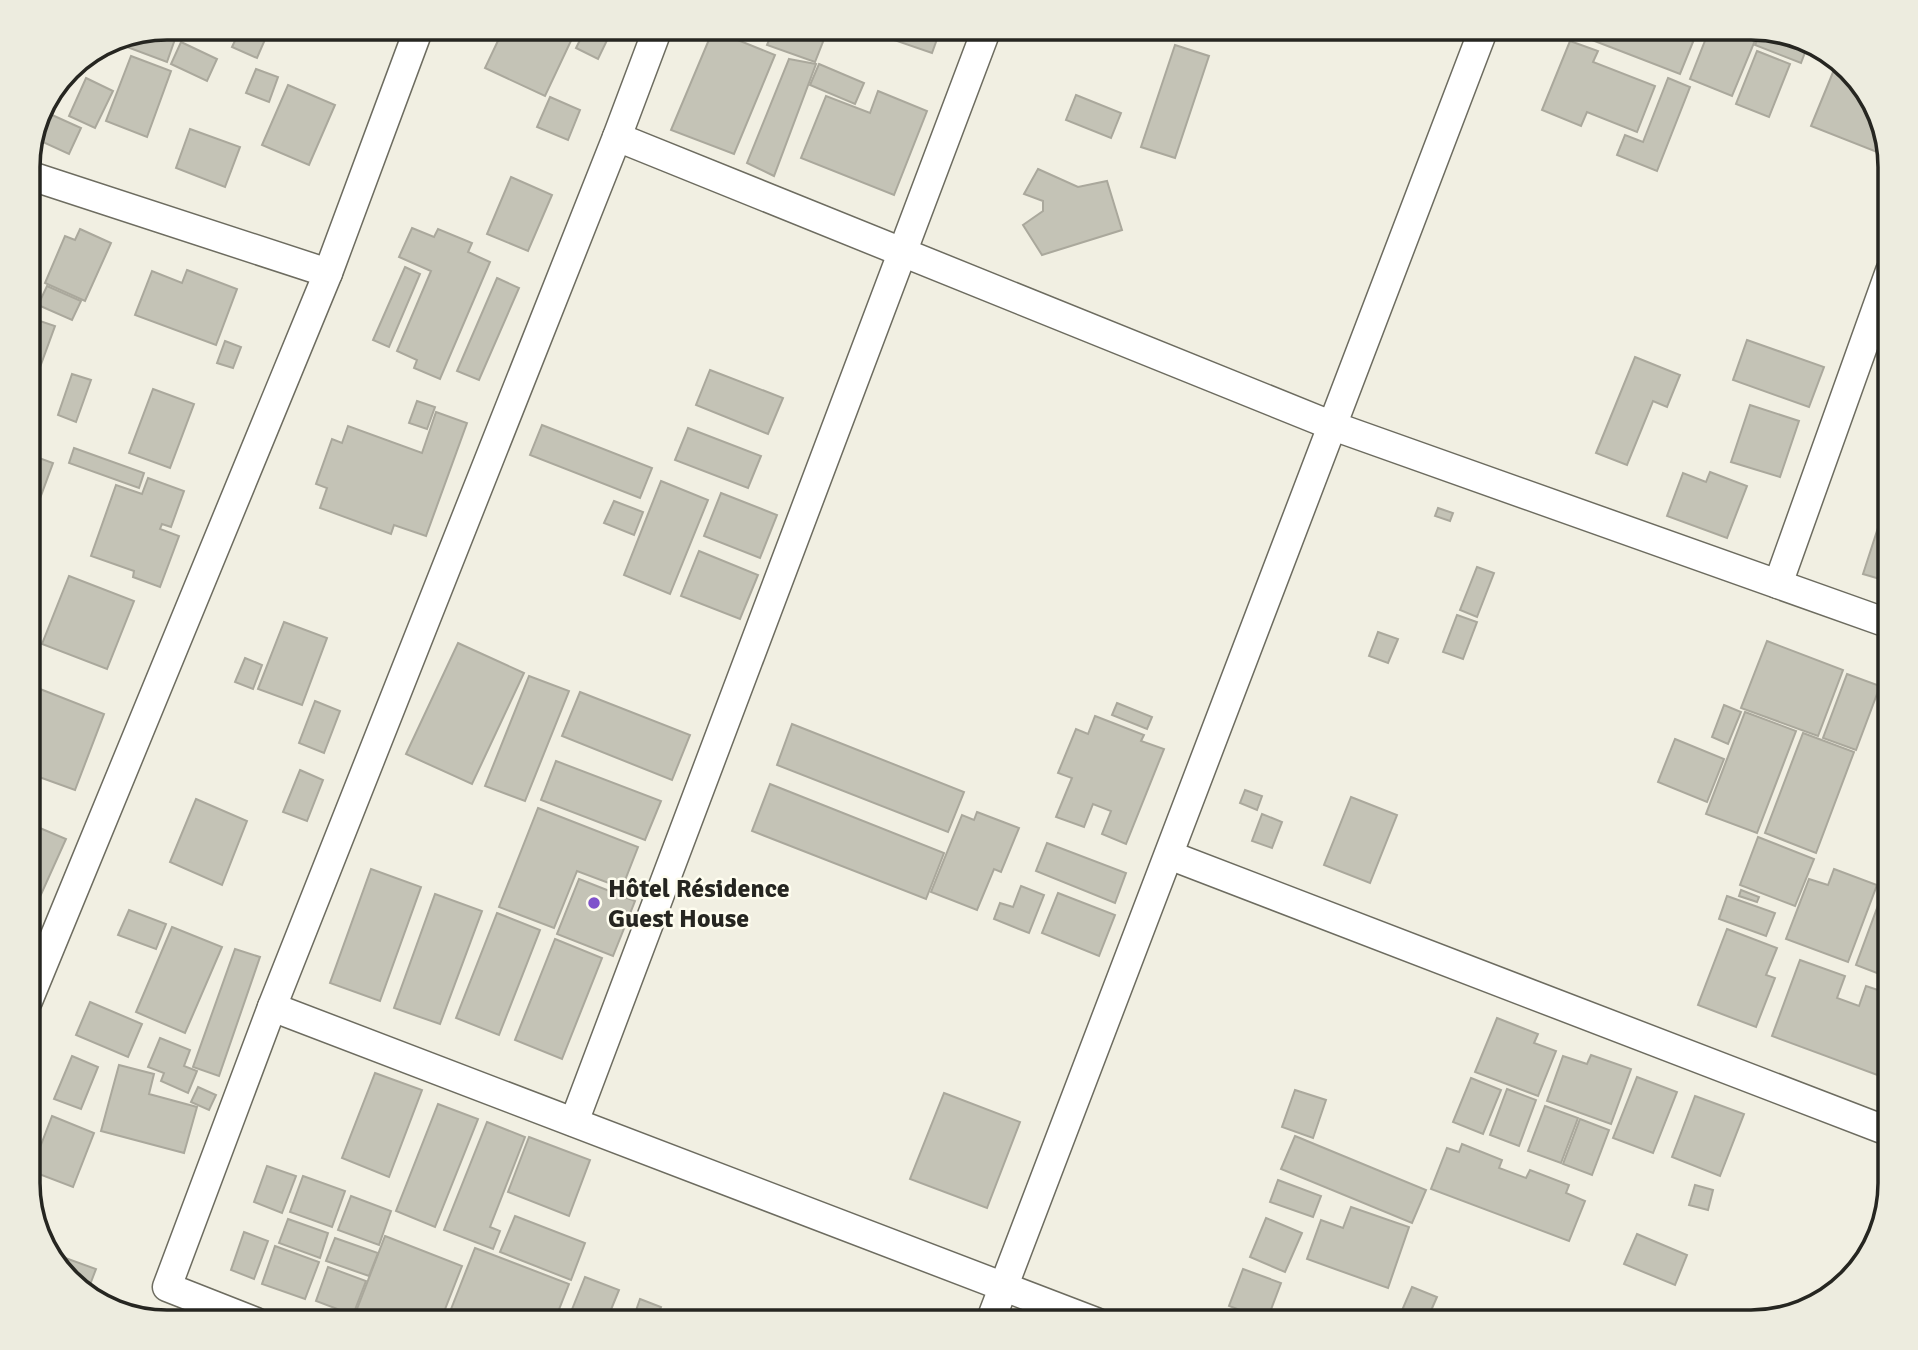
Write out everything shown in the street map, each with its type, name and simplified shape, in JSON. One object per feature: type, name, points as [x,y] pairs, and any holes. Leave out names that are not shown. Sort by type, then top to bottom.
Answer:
[{"type":"street","points":[[41,969],[328,273],[415,40]]},
{"type":"street","points":[[225,1310],[167,1287],[272,1007],[653,40]]},
{"type":"street","points":[[574,1122],[982,40]]},
{"type":"street","points":[[994,1310],[1479,40]]},
{"type":"street","points":[[617,137],[903,250],[1333,426],[1878,620]]},
{"type":"street","points":[[41,179],[328,273]]},
{"type":"street","points":[[1779,584],[1878,305]]},
{"type":"street","points":[[1169,855],[1878,1127]]},
{"type":"street","points":[[272,1007],[1063,1310]]},
{"type":"building","points":[[175,40],[167,62],[127,47],[151,41]]},
{"type":"building","points":[[235,40],[265,40],[257,58],[232,47]]},
{"type":"building","points":[[498,40],[571,40],[545,96],[485,68]]},
{"type":"building","points":[[580,40],[607,40],[598,59],[576,48]]},
{"type":"building","points":[[709,40],[738,40],[775,55],[734,154],[671,130]]},
{"type":"building","points":[[769,40],[824,40],[815,62],[767,45]]},
{"type":"building","points":[[894,40],[937,40],[932,53]]},
{"type":"building","points":[[1592,40],[1694,40],[1680,74]]},
{"type":"building","points":[[1705,40],[1755,40],[1732,96],[1690,79]]},
{"type":"building","points":[[1757,40],[1767,41],[1805,52],[1801,63],[1755,45]]},
{"type":"building","points":[[1570,41],[1598,51],[1593,62],[1655,86],[1637,132],[1587,112],[1581,126],[1542,110]]},
{"type":"building","points":[[181,42],[217,59],[207,81],[171,64]]},
{"type":"building","points":[[1175,45],[1209,56],[1175,158],[1141,147]]},
{"type":"building","points":[[1757,51],[1790,64],[1769,117],[1736,104]]},
{"type":"building","points":[[131,56],[171,71],[147,137],[106,121]]},
{"type":"building","points":[[789,59],[816,64],[774,176],[747,163]]},
{"type":"building","points":[[819,64],[864,83],[855,104],[810,85]]},
{"type":"building","points":[[256,69],[278,77],[269,102],[246,93]]},
{"type":"building","points":[[1834,71],[1852,90],[1865,111],[1877,152],[1877,152],[1811,126]]},
{"type":"building","points":[[86,78],[113,91],[95,128],[69,116]]},
{"type":"building","points":[[1668,78],[1690,87],[1657,171],[1617,155],[1625,135],[1643,142]]},
{"type":"building","points":[[288,85],[335,105],[309,165],[262,145]]},
{"type":"building","points":[[878,91],[927,111],[894,195],[801,158],[826,96],[870,113]]},
{"type":"building","points":[[1076,95],[1121,113],[1111,138],[1066,120]]},
{"type":"building","points":[[550,97],[580,110],[568,140],[537,127]]},
{"type":"building","points":[[52,115],[81,128],[69,154],[43,142]]},
{"type":"building","points":[[190,129],[240,147],[225,187],[176,168]]},
{"type":"building","points":[[1038,169],[1078,187],[1107,181],[1122,230],[1042,255],[1023,225],[1043,211],[1043,201],[1024,194]]},
{"type":"building","points":[[511,177],[552,195],[528,251],[487,234]]},
{"type":"building","points":[[412,228],[434,237],[438,229],[472,243],[468,252],[490,262],[440,379],[414,368],[417,360],[397,351],[431,271],[399,257]]},
{"type":"building","points":[[80,229],[111,243],[85,301],[45,283],[65,236],[75,240]]},
{"type":"building","points":[[405,267],[420,274],[389,347],[373,340]]},
{"type":"building","points":[[187,270],[237,289],[216,345],[135,315],[152,271],[182,283]]},
{"type":"building","points":[[497,278],[519,288],[479,380],[457,371]]},
{"type":"building","points":[[47,286],[81,301],[72,320],[41,306],[41,299]]},
{"type":"building","points":[[41,321],[55,326],[41,364]]},
{"type":"building","points":[[1747,340],[1824,367],[1809,407],[1733,380]]},
{"type":"building","points":[[225,341],[241,347],[233,368],[217,363]]},
{"type":"building","points":[[1635,357],[1680,375],[1667,407],[1653,401],[1627,465],[1596,453]]},
{"type":"building","points":[[710,370],[783,398],[768,434],[696,405]]},
{"type":"building","points":[[72,374],[91,380],[76,422],[58,415]]},
{"type":"building","points":[[153,389],[194,404],[170,468],[129,453]]},
{"type":"building","points":[[417,401],[435,407],[427,429],[409,423]]},
{"type":"building","points":[[1750,405],[1799,421],[1780,477],[1731,462]]},
{"type":"building","points":[[436,412],[467,423],[426,536],[394,525],[391,534],[320,508],[327,488],[316,484],[332,439],[342,443],[348,426],[422,453]]},
{"type":"building","points":[[542,425],[652,468],[640,498],[530,455]]},
{"type":"building","points":[[688,428],[761,456],[748,488],[675,460]]},
{"type":"building","points":[[74,448],[144,473],[139,488],[69,463]]},
{"type":"building","points":[[41,459],[53,463],[41,496]]},
{"type":"building","points":[[1710,472],[1747,486],[1727,538],[1667,516],[1683,473],[1706,482]]},
{"type":"building","points":[[148,478],[184,491],[171,527],[162,524],[160,529],[179,536],[160,587],[133,577],[134,571],[91,556],[116,485],[142,494]]},
{"type":"building","points":[[661,481],[708,500],[670,594],[624,575]]},
{"type":"building","points":[[721,493],[777,515],[760,558],[704,536]]},
{"type":"building","points":[[614,501],[643,512],[634,535],[604,523]]},
{"type":"building","points":[[1438,508],[1453,513],[1450,521],[1435,516]]},
{"type":"building","points":[[1878,528],[1878,578],[1863,574]]},
{"type":"building","points":[[699,551],[758,575],[740,619],[681,596]]},
{"type":"building","points":[[1477,567],[1494,573],[1477,617],[1460,610]]},
{"type":"building","points":[[69,576],[134,601],[107,669],[42,644]]},
{"type":"building","points":[[1457,615],[1477,622],[1463,659],[1443,652]]},
{"type":"building","points":[[284,622],[327,638],[302,705],[258,689]]},
{"type":"building","points":[[1378,632],[1398,639],[1388,663],[1369,656]]},
{"type":"building","points":[[1767,641],[1843,670],[1818,736],[1741,708]]},
{"type":"building","points":[[458,643],[524,673],[472,784],[406,754]]},
{"type":"building","points":[[245,658],[262,665],[253,689],[235,682]]},
{"type":"building","points":[[1847,674],[1878,685],[1856,750],[1823,738]]},
{"type":"building","points":[[529,676],[569,691],[525,801],[485,786]]},
{"type":"building","points":[[41,689],[104,714],[75,790],[41,778]]},
{"type":"building","points":[[580,692],[690,735],[672,780],[562,736]]},
{"type":"building","points":[[315,701],[340,711],[324,753],[299,743]]},
{"type":"building","points":[[1117,703],[1152,717],[1147,729],[1112,715]]},
{"type":"building","points":[[1724,705],[1741,712],[1728,744],[1712,737]]},
{"type":"building","points":[[1745,712],[1796,731],[1757,833],[1706,814]]},
{"type":"building","points":[[1095,716],[1144,735],[1141,741],[1164,749],[1126,844],[1102,834],[1111,811],[1093,804],[1084,827],[1056,817],[1072,778],[1058,773],[1076,729],[1088,734]]},
{"type":"building","points":[[792,724],[964,792],[948,832],[777,765]]},
{"type":"building","points":[[1803,733],[1854,752],[1816,853],[1765,833]]},
{"type":"building","points":[[1675,739],[1724,759],[1707,802],[1658,782]]},
{"type":"building","points":[[556,761],[661,801],[645,840],[541,800]]},
{"type":"building","points":[[300,770],[323,780],[307,821],[283,812]]},
{"type":"building","points":[[770,784],[944,853],[926,899],[752,831]]},
{"type":"building","points":[[1245,790],[1262,796],[1257,810],[1240,803]]},
{"type":"building","points":[[1351,797],[1397,815],[1370,883],[1324,865]]},
{"type":"building","points":[[196,799],[247,821],[222,885],[170,862]]},
{"type":"building","points":[[538,808],[638,847],[622,888],[577,871],[554,928],[499,907]]},
{"type":"building","points":[[977,812],[1019,828],[1001,872],[994,869],[977,910],[931,892],[962,815],[974,820]]},
{"type":"building","points":[[1262,814],[1282,822],[1272,848],[1252,841]]},
{"type":"building","points":[[41,828],[66,839],[41,895]]},
{"type":"building","points":[[1758,837],[1814,859],[1795,906],[1740,885]]},
{"type":"building","points":[[1047,843],[1126,873],[1115,903],[1036,871]]},
{"type":"building","points":[[371,869],[421,887],[380,1001],[330,983]]},
{"type":"building","points":[[1834,869],[1877,885],[1848,962],[1786,939],[1809,879],[1828,885]]},
{"type":"building","points":[[579,879],[635,901],[613,956],[557,934]]},
{"type":"building","points":[[1021,886],[1044,895],[1029,933],[994,919],[1000,903],[1013,907]]},
{"type":"building","points":[[1741,890],[1759,897],[1757,902],[1739,896]]},
{"type":"building","points":[[1058,893],[1115,915],[1099,956],[1042,933]]},
{"type":"building","points":[[435,894],[482,911],[440,1024],[394,1008]]},
{"type":"building","points":[[1727,896],[1775,913],[1766,936],[1719,919]]},
{"type":"building","points":[[1878,906],[1878,973],[1856,965]]},
{"type":"building","points":[[129,910],[166,924],[156,949],[118,935]]},
{"type":"building","points":[[497,913],[540,930],[499,1035],[456,1018]]},
{"type":"building","points":[[172,927],[222,947],[185,1033],[136,1012]]},
{"type":"building","points":[[1727,929],[1777,948],[1766,975],[1775,978],[1756,1027],[1698,1005]]},
{"type":"building","points":[[555,939],[602,958],[562,1059],[515,1040]]},
{"type":"building","points":[[235,949],[260,957],[219,1076],[193,1067]]},
{"type":"building","points":[[1800,960],[1845,976],[1837,998],[1859,1006],[1866,986],[1878,990],[1878,1075],[1772,1036]]},
{"type":"building","points":[[90,1002],[142,1024],[128,1057],[76,1035]]},
{"type":"building","points":[[1497,1018],[1538,1034],[1534,1043],[1556,1051],[1538,1096],[1475,1072]]},
{"type":"building","points":[[160,1038],[190,1050],[184,1066],[197,1071],[188,1093],[161,1081],[164,1073],[148,1067]]},
{"type":"building","points":[[1591,1055],[1631,1069],[1611,1124],[1547,1101],[1563,1056],[1587,1064]]},
{"type":"building","points":[[72,1056],[98,1067],[81,1109],[54,1099]]},
{"type":"building","points":[[119,1065],[154,1074],[149,1094],[197,1107],[184,1153],[101,1131]]},
{"type":"building","points":[[375,1073],[422,1090],[389,1177],[342,1158]]},
{"type":"building","points":[[1637,1077],[1677,1092],[1653,1153],[1613,1138]]},
{"type":"building","points":[[1471,1078],[1501,1090],[1483,1134],[1453,1122]]},
{"type":"building","points":[[198,1087],[216,1095],[209,1110],[191,1102]]},
{"type":"building","points":[[1507,1089],[1536,1100],[1519,1146],[1490,1135]]},
{"type":"building","points":[[1295,1090],[1326,1100],[1313,1138],[1282,1127]]},
{"type":"building","points":[[944,1093],[1020,1122],[987,1208],[910,1179]]},
{"type":"building","points":[[1695,1096],[1744,1114],[1720,1176],[1672,1157]]},
{"type":"building","points":[[438,1104],[478,1119],[435,1227],[396,1211]]},
{"type":"building","points":[[1545,1106],[1578,1118],[1561,1163],[1528,1151]]},
{"type":"building","points":[[52,1116],[94,1133],[73,1187],[41,1175],[41,1145]]},
{"type":"building","points":[[1580,1119],[1609,1130],[1592,1175],[1563,1164]]},
{"type":"building","points":[[487,1122],[525,1137],[490,1227],[500,1231],[493,1249],[444,1230]]},
{"type":"building","points":[[1295,1136],[1426,1190],[1412,1223],[1281,1169]]},
{"type":"building","points":[[529,1137],[590,1160],[569,1216],[508,1192]]},
{"type":"building","points":[[1462,1144],[1502,1160],[1499,1168],[1526,1178],[1530,1170],[1569,1185],[1566,1193],[1585,1201],[1569,1241],[1431,1189],[1447,1148],[1459,1152]]},
{"type":"building","points":[[267,1166],[296,1176],[282,1213],[254,1202]]},
{"type":"building","points":[[303,1176],[345,1191],[332,1227],[290,1212]]},
{"type":"building","points":[[1278,1180],[1321,1196],[1313,1217],[1270,1202]]},
{"type":"building","points":[[1695,1185],[1713,1190],[1708,1210],[1689,1205]]},
{"type":"building","points":[[351,1196],[391,1211],[379,1245],[338,1230]]},
{"type":"building","points":[[1351,1207],[1409,1227],[1388,1288],[1307,1259],[1321,1220],[1343,1228]]},
{"type":"building","points":[[515,1216],[585,1243],[571,1280],[500,1252]]},
{"type":"building","points":[[1266,1218],[1302,1233],[1285,1272],[1250,1257]]},
{"type":"building","points":[[288,1219],[328,1233],[320,1258],[279,1243]]},
{"type":"building","points":[[244,1232],[268,1241],[254,1279],[231,1270]]},
{"type":"building","points":[[1637,1234],[1687,1255],[1675,1285],[1624,1264]]},
{"type":"building","points":[[385,1236],[462,1266],[445,1310],[357,1310]]},
{"type":"building","points":[[335,1238],[378,1253],[369,1276],[326,1261]]},
{"type":"building","points":[[275,1246],[319,1262],[305,1299],[262,1284]]},
{"type":"building","points":[[475,1248],[569,1284],[559,1310],[451,1310]]},
{"type":"building","points":[[64,1258],[96,1269],[90,1284]]},
{"type":"building","points":[[328,1267],[366,1281],[355,1310],[340,1310],[316,1301]]},
{"type":"building","points":[[1243,1269],[1281,1283],[1271,1310],[1240,1310],[1229,1306]]},
{"type":"building","points":[[585,1277],[619,1290],[611,1310],[572,1310]]},
{"type":"building","points":[[1412,1287],[1437,1297],[1431,1310],[1402,1310]]},
{"type":"building","points":[[640,1299],[661,1307],[660,1310],[636,1310]]},
{"type":"place","name":"Hôtel Résidence Guest House","points":[[594,903]]}]
